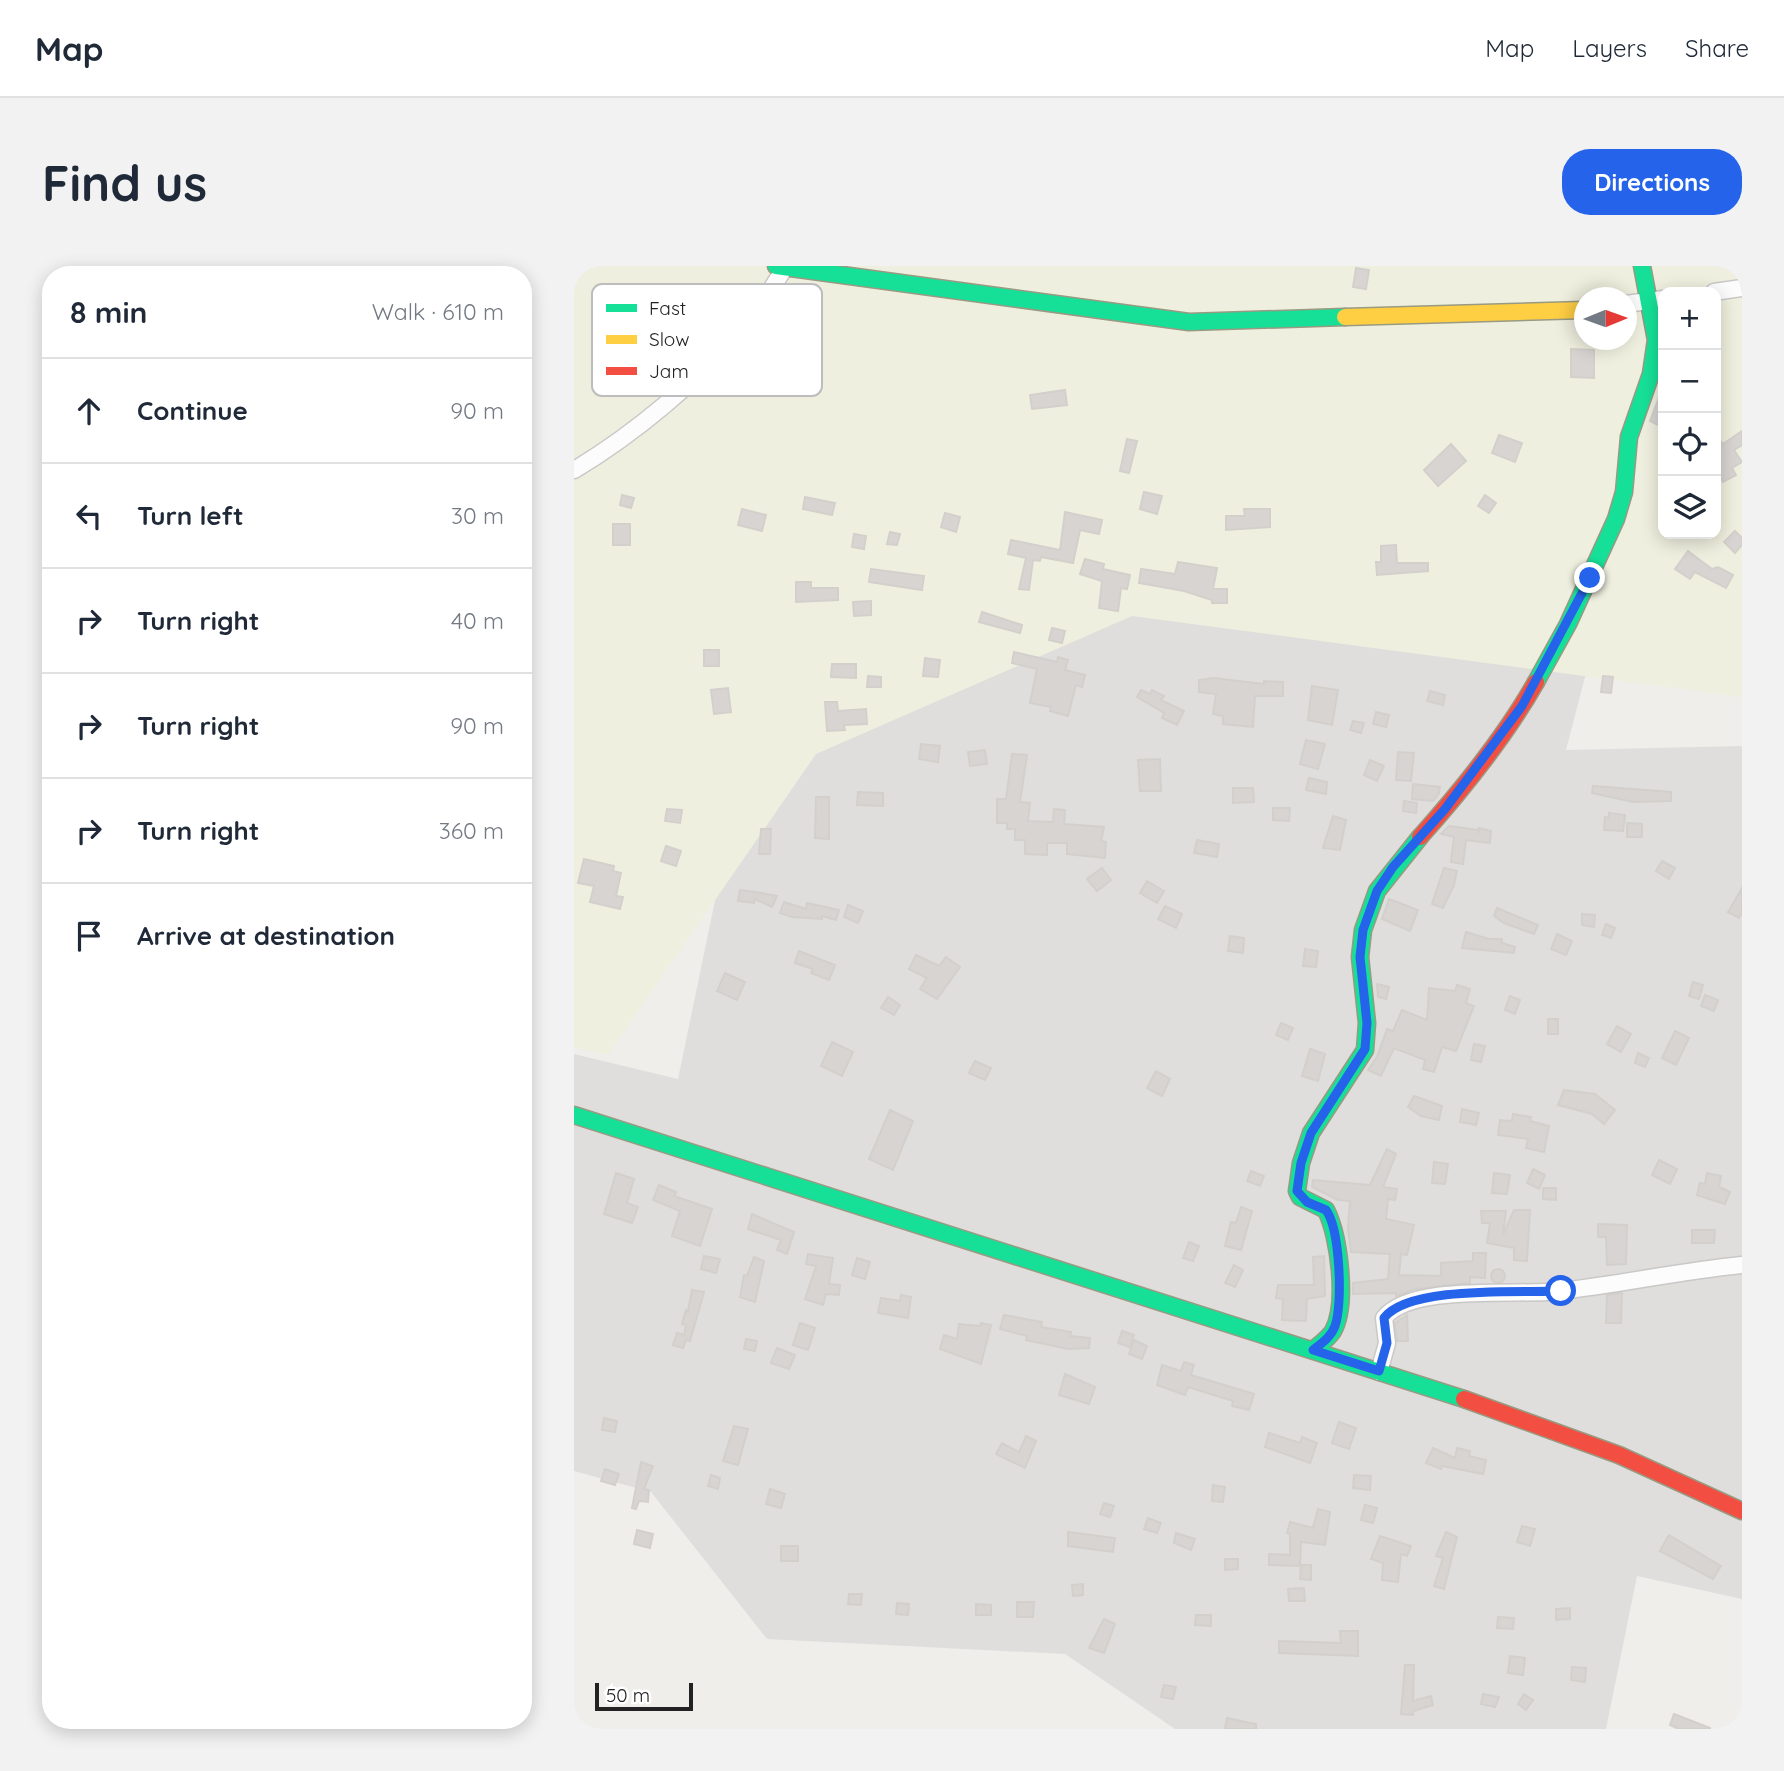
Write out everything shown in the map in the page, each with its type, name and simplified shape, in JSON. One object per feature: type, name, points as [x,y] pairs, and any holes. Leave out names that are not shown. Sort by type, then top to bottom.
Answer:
[{"type":"street","points":[[1313,1350],[1330,1335],[1338,1313],[1336,1236],[1326,1210],[1300,1197],[1298,1180],[1311,1133],[1365,1049],[1367,1023],[1360,957],[1369,909],[1393,867],[1445,809],[1522,706],[1604,551],[1624,492],[1632,425],[1651,374],[1656,340],[1656,300],[1642,266]]},
{"type":"street","points":[[773,284],[782,267],[1189,322],[1574,310]]},
{"type":"street","points":[[1721,291],[1742,288]]},
{"type":"street","points":[[1637,303],[1656,300]]},
{"type":"street","points":[[574,470],[639,425],[672,396]]},
{"type":"street","points":[[574,1115],[1379,1371],[1619,1455],[1742,1511]]},
{"type":"street","points":[[1379,1371],[1387,1343],[1384,1318],[1389,1312],[1411,1302],[1466,1293],[1561,1291],[1742,1265]]},
{"type":"shaded area","points":[[796,510],[1151,554],[1658,536],[1658,539],[1718,539],[1742,600],[1611,577],[1566,750],[1742,746],[1742,1599],[1637,1576],[1606,1729],[1175,1729],[1065,1654],[767,1639],[651,1492],[574,1471],[574,1054],[678,1079]]},
{"type":"green space","points":[[574,266],[1742,266],[1742,697],[1132,616],[816,754],[608,1055],[574,1047]]},
{"type":"building","points":[[1356,268],[1369,270],[1366,289],[1353,287]]},
{"type":"building","points":[[1571,349],[1594,350],[1594,378],[1571,377]]},
{"type":"building","points":[[1065,390],[1067,405],[1032,409],[1030,395]]},
{"type":"building","points":[[1658,400],[1658,425],[1650,421]]},
{"type":"building","points":[[1742,431],[1742,445],[1734,450],[1742,462],[1732,468],[1736,475],[1723,482],[1721,442],[1723,444]]},
{"type":"building","points":[[1499,435],[1522,443],[1515,462],[1492,453]]},
{"type":"building","points":[[1127,439],[1137,441],[1129,473],[1120,471]]},
{"type":"building","points":[[1451,444],[1466,461],[1438,486],[1424,470]]},
{"type":"building","points":[[1144,492],[1162,496],[1157,514],[1140,509]]},
{"type":"building","points":[[622,495],[634,498],[631,508],[620,505]]},
{"type":"building","points":[[1485,495],[1496,503],[1489,513],[1478,506]]},
{"type":"building","points":[[805,497],[835,503],[832,515],[803,509]]},
{"type":"building","points":[[742,509],[766,515],[762,531],[738,525]]},
{"type":"building","points":[[1244,509],[1270,509],[1270,527],[1226,530],[1226,516],[1245,516]]},
{"type":"building","points":[[1065,512],[1102,520],[1099,534],[1080,530],[1073,563],[1041,557],[1040,561],[1033,560],[1029,590],[1019,589],[1026,558],[1008,554],[1011,540],[1060,550]]},
{"type":"building","points":[[945,513],[960,517],[956,532],[941,527]]},
{"type":"building","points":[[613,524],[630,524],[630,545],[613,545]]},
{"type":"building","points":[[1735,531],[1742,538],[1742,545],[1735,553],[1724,542]]},
{"type":"building","points":[[890,532],[900,534],[897,545],[887,544]]},
{"type":"building","points":[[854,534],[866,536],[864,549],[852,547]]},
{"type":"building","points":[[1396,545],[1397,563],[1428,563],[1428,571],[1377,575],[1376,562],[1381,562],[1381,546]]},
{"type":"building","points":[[1688,551],[1712,569],[1718,567],[1733,575],[1726,588],[1695,572],[1690,579],[1675,569]]},
{"type":"building","points":[[1085,559],[1104,564],[1103,569],[1130,575],[1127,589],[1121,588],[1118,611],[1099,608],[1102,581],[1080,574]]},
{"type":"building","points":[[1178,562],[1217,568],[1213,589],[1227,589],[1227,603],[1212,603],[1212,600],[1184,591],[1139,583],[1141,569],[1175,574]]},
{"type":"building","points":[[871,569],[924,576],[922,590],[869,582]]},
{"type":"building","points":[[796,582],[811,582],[811,588],[838,588],[838,600],[796,602]]},
{"type":"building","points":[[871,601],[871,615],[854,616],[853,602]]},
{"type":"building","points":[[982,612],[1022,625],[1020,633],[979,622]]},
{"type":"building","points":[[1052,628],[1065,631],[1062,643],[1049,640]]},
{"type":"building","points":[[704,650],[719,650],[719,666],[704,666]]},
{"type":"building","points":[[1014,652],[1057,662],[1058,657],[1068,660],[1065,670],[1085,675],[1082,687],[1076,685],[1068,716],[1050,711],[1051,707],[1030,703],[1037,669],[1012,663]]},
{"type":"building","points":[[925,658],[940,660],[938,677],[923,676]]},
{"type":"building","points":[[832,664],[856,664],[856,678],[831,677]]},
{"type":"building","points":[[868,676],[881,677],[881,687],[867,687]]},
{"type":"building","points":[[1603,676],[1613,677],[1611,693],[1601,692]]},
{"type":"building","points":[[1213,678],[1264,684],[1264,681],[1283,682],[1283,696],[1255,696],[1253,727],[1223,724],[1223,716],[1213,714],[1216,694],[1199,692],[1199,680]]},
{"type":"building","points":[[1312,686],[1338,690],[1332,725],[1308,720]]},
{"type":"building","points":[[728,688],[731,712],[714,714],[711,690]]},
{"type":"building","points":[[1141,690],[1150,694],[1152,690],[1164,696],[1161,700],[1184,711],[1177,725],[1162,718],[1164,713],[1137,697]]},
{"type":"building","points":[[1430,691],[1445,695],[1443,705],[1427,701]]},
{"type":"building","points":[[825,702],[837,702],[838,711],[866,709],[867,724],[844,725],[845,730],[827,731]]},
{"type":"building","points":[[1376,712],[1389,715],[1386,727],[1373,724]]},
{"type":"building","points":[[1353,721],[1364,723],[1361,733],[1350,730]]},
{"type":"building","points":[[1306,740],[1325,744],[1318,769],[1300,764]]},
{"type":"building","points":[[921,744],[940,746],[938,762],[919,759]]},
{"type":"building","points":[[985,750],[987,764],[970,766],[968,752]]},
{"type":"building","points":[[1398,752],[1414,753],[1411,781],[1396,780]]},
{"type":"building","points":[[1012,754],[1027,755],[1020,802],[1030,803],[1028,821],[1053,822],[1054,809],[1065,810],[1064,824],[1104,827],[1101,841],[1106,842],[1105,858],[1067,854],[1067,843],[1047,843],[1047,855],[1025,854],[1025,840],[1015,840],[1015,829],[1007,829],[1007,823],[997,823],[997,799],[1006,799]]},
{"type":"building","points":[[1160,759],[1161,791],[1140,791],[1138,760]]},
{"type":"building","points":[[1370,760],[1384,766],[1377,781],[1364,775]]},
{"type":"building","points":[[1309,778],[1327,782],[1326,794],[1306,790]]},
{"type":"building","points":[[1413,784],[1440,787],[1439,793],[1433,801],[1412,799]]},
{"type":"building","points":[[1593,786],[1671,792],[1671,801],[1633,802],[1592,793]]},
{"type":"building","points":[[1233,788],[1253,788],[1254,802],[1233,803]]},
{"type":"building","points":[[858,792],[883,793],[883,806],[857,805]]},
{"type":"building","points":[[816,797],[829,797],[829,839],[815,838]]},
{"type":"building","points":[[1404,801],[1417,803],[1416,813],[1403,811]]},
{"type":"building","points":[[1273,808],[1290,808],[1289,821],[1273,820]]},
{"type":"building","points":[[667,809],[682,810],[680,823],[665,821]]},
{"type":"building","points":[[1609,813],[1625,815],[1623,831],[1604,830],[1605,817],[1609,818]]},
{"type":"building","points":[[1333,816],[1346,820],[1340,850],[1323,848]]},
{"type":"building","points":[[1627,823],[1642,824],[1642,837],[1627,837]]},
{"type":"building","points":[[1449,826],[1478,830],[1479,833],[1479,828],[1491,831],[1490,843],[1466,840],[1463,864],[1451,862],[1454,837],[1441,834]]},
{"type":"building","points":[[761,829],[771,829],[770,854],[759,854]]},
{"type":"building","points":[[1197,840],[1219,844],[1217,857],[1194,853]]},
{"type":"building","points":[[666,846],[681,851],[676,866],[661,861]]},
{"type":"building","points":[[584,859],[614,866],[613,871],[621,873],[616,896],[623,897],[620,909],[590,902],[594,886],[578,883]]},
{"type":"building","points":[[1662,861],[1675,868],[1669,879],[1656,871]]},
{"type":"building","points":[[1102,868],[1111,880],[1097,891],[1087,879]]},
{"type":"building","points":[[1444,868],[1457,871],[1454,885],[1443,908],[1432,904]]},
{"type":"building","points":[[1147,881],[1164,891],[1157,903],[1140,893]]},
{"type":"building","points":[[1742,888],[1742,912],[1739,918],[1728,912]]},
{"type":"building","points":[[740,890],[777,896],[772,907],[755,899],[754,903],[738,901]]},
{"type":"building","points":[[1389,899],[1418,910],[1410,931],[1382,919]]},
{"type":"building","points":[[784,902],[806,909],[807,903],[839,910],[836,920],[822,916],[822,919],[792,917],[780,913]]},
{"type":"building","points":[[848,905],[863,911],[858,923],[844,917]]},
{"type":"building","points":[[1165,906],[1182,914],[1176,928],[1158,919]]},
{"type":"building","points":[[1497,908],[1538,925],[1534,934],[1504,923],[1494,916]]},
{"type":"building","points":[[1582,914],[1595,915],[1594,927],[1582,925]]},
{"type":"building","points":[[1606,924],[1615,928],[1611,938],[1602,935]]},
{"type":"building","points":[[1466,932],[1489,939],[1502,939],[1502,943],[1515,947],[1514,953],[1462,948]]},
{"type":"building","points":[[1557,934],[1572,941],[1566,955],[1551,949]]},
{"type":"building","points":[[1230,936],[1244,938],[1243,953],[1228,951]]},
{"type":"building","points":[[1305,949],[1318,951],[1316,967],[1303,966]]},
{"type":"building","points":[[799,951],[835,965],[829,980],[811,973],[813,969],[795,963]]},
{"type":"building","points":[[916,955],[939,966],[946,957],[960,967],[937,999],[920,989],[927,978],[909,969]]},
{"type":"building","points":[[725,973],[745,982],[737,1000],[717,991]]},
{"type":"building","points":[[1693,982],[1703,985],[1699,999],[1689,996]]},
{"type":"building","points":[[1377,984],[1389,987],[1386,999],[1378,997]]},
{"type":"building","points":[[1457,985],[1470,989],[1466,1003],[1474,1006],[1456,1051],[1442,1047],[1434,1072],[1423,1069],[1425,1060],[1394,1048],[1381,1076],[1368,1070],[1377,1057],[1387,1029],[1393,1031],[1402,1010],[1427,1020],[1429,988],[1455,991]]},
{"type":"building","points":[[1705,995],[1718,1000],[1714,1011],[1701,1006]]},
{"type":"building","points":[[1510,996],[1520,1000],[1515,1014],[1505,1010]]},
{"type":"building","points":[[888,997],[900,1005],[894,1015],[881,1008]]},
{"type":"building","points":[[1548,1019],[1558,1019],[1558,1034],[1548,1034]]},
{"type":"building","points":[[1281,1023],[1293,1028],[1288,1040],[1276,1035]]},
{"type":"building","points":[[1617,1026],[1631,1034],[1621,1052],[1607,1044]]},
{"type":"building","points":[[1675,1031],[1689,1038],[1676,1065],[1662,1058]]},
{"type":"building","points":[[832,1042],[853,1052],[842,1076],[821,1066]]},
{"type":"building","points":[[1474,1044],[1485,1046],[1481,1062],[1471,1060]]},
{"type":"building","points":[[1310,1049],[1325,1054],[1318,1081],[1302,1076]]},
{"type":"building","points":[[1638,1053],[1649,1058],[1645,1067],[1635,1063]]},
{"type":"building","points":[[975,1061],[991,1068],[985,1080],[969,1073]]},
{"type":"building","points":[[1156,1071],[1170,1079],[1162,1096],[1147,1088]]},
{"type":"building","points":[[1564,1090],[1595,1094],[1615,1110],[1604,1124],[1592,1114],[1558,1105]]},
{"type":"building","points":[[1414,1096],[1442,1106],[1439,1120],[1421,1116],[1408,1107]]},
{"type":"building","points":[[1462,1109],[1479,1113],[1476,1125],[1460,1122]]},
{"type":"building","points":[[890,1110],[913,1121],[893,1170],[869,1159]]},
{"type":"building","points":[[1513,1114],[1531,1117],[1530,1121],[1549,1126],[1544,1152],[1526,1148],[1528,1139],[1498,1135],[1500,1120],[1512,1121]]},
{"type":"building","points":[[1387,1149],[1396,1154],[1383,1187],[1397,1189],[1395,1200],[1388,1199],[1386,1219],[1414,1225],[1407,1255],[1401,1254],[1399,1275],[1441,1276],[1441,1263],[1473,1261],[1473,1253],[1486,1253],[1485,1278],[1470,1277],[1470,1283],[1415,1289],[1396,1296],[1396,1293],[1353,1294],[1353,1283],[1388,1279],[1390,1254],[1351,1252],[1348,1228],[1350,1201],[1338,1200],[1312,1187],[1313,1180],[1370,1185]]},
{"type":"building","points":[[1659,1160],[1677,1169],[1670,1184],[1652,1175]]},
{"type":"building","points":[[1434,1162],[1448,1164],[1445,1184],[1432,1183]]},
{"type":"building","points":[[1533,1169],[1545,1175],[1539,1189],[1527,1183]]},
{"type":"building","points":[[1251,1171],[1264,1176],[1260,1186],[1247,1181]]},
{"type":"building","points":[[616,1173],[634,1179],[627,1203],[638,1207],[632,1223],[604,1214]]},
{"type":"building","points":[[1494,1173],[1510,1175],[1507,1194],[1492,1193]]},
{"type":"building","points":[[1707,1173],[1721,1176],[1719,1187],[1730,1192],[1725,1204],[1697,1195],[1700,1183],[1705,1184]]},
{"type":"building","points":[[659,1185],[676,1192],[674,1196],[712,1209],[700,1246],[672,1236],[680,1211],[653,1200]]},
{"type":"building","points":[[1543,1188],[1556,1188],[1556,1200],[1543,1199]]},
{"type":"building","points":[[1241,1207],[1252,1211],[1241,1250],[1225,1246],[1231,1222],[1236,1223]]},
{"type":"building","points":[[1514,1210],[1530,1210],[1527,1261],[1514,1260],[1514,1248],[1487,1243],[1490,1223],[1482,1223],[1481,1211],[1506,1211],[1503,1235]]},
{"type":"building","points":[[752,1214],[794,1232],[787,1254],[777,1250],[781,1240],[748,1229]]},
{"type":"building","points":[[1598,1224],[1627,1225],[1626,1264],[1607,1265],[1606,1237],[1598,1237]]},
{"type":"building","points":[[1692,1230],[1715,1230],[1714,1243],[1692,1243]]},
{"type":"building","points":[[1189,1242],[1199,1246],[1193,1261],[1183,1258]]},
{"type":"building","points":[[808,1254],[833,1258],[829,1284],[840,1285],[839,1295],[826,1294],[823,1305],[805,1299],[816,1266],[806,1264]]},
{"type":"building","points":[[704,1256],[720,1259],[716,1273],[701,1269]]},
{"type":"building","points":[[1324,1256],[1325,1296],[1307,1299],[1306,1321],[1282,1320],[1283,1299],[1276,1298],[1278,1285],[1314,1285],[1313,1257]]},
{"type":"building","points":[[754,1257],[764,1261],[755,1302],[740,1297],[744,1275],[747,1276]]},
{"type":"building","points":[[857,1258],[870,1262],[865,1279],[852,1275]]},
{"type":"building","points":[[1234,1265],[1243,1270],[1235,1287],[1225,1283]]},
{"type":"building","points":[[1495,1269],[1501,1269],[1505,1276],[1501,1283],[1495,1283],[1491,1279],[1491,1273]]},
{"type":"building","points":[[692,1290],[704,1292],[690,1341],[686,1340],[683,1348],[673,1345],[677,1333],[684,1335],[686,1325],[682,1324]]},
{"type":"building","points":[[1622,1293],[1621,1323],[1606,1323],[1607,1295]]},
{"type":"building","points":[[901,1295],[911,1297],[908,1318],[878,1313],[881,1298],[900,1301]]},
{"type":"building","points":[[1004,1315],[1042,1322],[1041,1327],[1071,1332],[1070,1336],[1090,1338],[1089,1348],[1068,1349],[1026,1340],[1027,1336],[1000,1329]]},
{"type":"building","points":[[1407,1315],[1408,1341],[1397,1341],[1395,1323]]},
{"type":"building","points":[[800,1323],[815,1328],[808,1350],[793,1345]]},
{"type":"building","points":[[981,1323],[991,1325],[981,1364],[940,1349],[944,1335],[957,1339],[959,1324],[980,1326]]},
{"type":"building","points":[[1122,1331],[1134,1335],[1130,1347],[1118,1343]]},
{"type":"building","points":[[746,1339],[757,1341],[755,1351],[744,1349]]},
{"type":"building","points":[[1134,1340],[1147,1346],[1142,1359],[1129,1354]]},
{"type":"building","points":[[777,1348],[795,1355],[789,1369],[771,1363]]},
{"type":"building","points":[[1184,1362],[1194,1365],[1191,1375],[1254,1394],[1249,1410],[1232,1406],[1233,1401],[1188,1387],[1185,1395],[1157,1385],[1162,1365],[1181,1371]]},
{"type":"building","points":[[1065,1374],[1095,1387],[1089,1404],[1059,1395]]},
{"type":"building","points":[[604,1418],[617,1421],[615,1432],[602,1430]]},
{"type":"building","points":[[1339,1422],[1356,1428],[1349,1449],[1332,1443]]},
{"type":"building","points":[[734,1426],[748,1429],[738,1465],[723,1461]]},
{"type":"building","points":[[1269,1433],[1300,1443],[1302,1437],[1317,1443],[1310,1463],[1265,1447]]},
{"type":"building","points":[[1026,1436],[1036,1441],[1025,1468],[996,1454],[1002,1443],[1019,1452]]},
{"type":"building","points":[[1433,1448],[1455,1458],[1457,1448],[1470,1451],[1469,1456],[1486,1460],[1483,1474],[1442,1466],[1441,1469],[1426,1463]]},
{"type":"building","points":[[641,1462],[653,1466],[644,1489],[649,1490],[648,1502],[639,1501],[636,1509],[632,1508]]},
{"type":"building","points":[[605,1469],[619,1474],[615,1485],[601,1481]]},
{"type":"building","points":[[711,1475],[720,1478],[718,1489],[708,1486]]},
{"type":"building","points":[[1354,1475],[1371,1476],[1370,1490],[1353,1488]]},
{"type":"building","points":[[1213,1485],[1225,1487],[1223,1502],[1212,1501]]},
{"type":"building","points":[[770,1489],[785,1494],[781,1508],[766,1504]]},
{"type":"building","points":[[1104,1503],[1114,1506],[1110,1517],[1100,1514]]},
{"type":"building","points":[[1365,1505],[1377,1508],[1373,1523],[1361,1520]]},
{"type":"building","points":[[1318,1509],[1330,1512],[1325,1545],[1301,1542],[1300,1566],[1269,1565],[1269,1554],[1290,1555],[1290,1534],[1287,1533],[1290,1522],[1313,1528]]},
{"type":"building","points":[[1148,1518],[1161,1523],[1157,1533],[1144,1529]]},
{"type":"building","points":[[1522,1526],[1535,1529],[1530,1546],[1517,1542]]},
{"type":"building","points":[[637,1530],[653,1534],[650,1548],[634,1544]]},
{"type":"building","points":[[1068,1532],[1115,1538],[1113,1552],[1068,1546]]},
{"type":"building","points":[[1446,1532],[1457,1537],[1444,1589],[1434,1586],[1443,1558],[1436,1556]]},
{"type":"building","points":[[1176,1533],[1195,1539],[1191,1550],[1174,1543]]},
{"type":"building","points":[[1669,1535],[1721,1566],[1713,1579],[1660,1551]]},
{"type":"building","points":[[1380,1536],[1411,1546],[1407,1556],[1401,1554],[1398,1582],[1382,1580],[1383,1563],[1371,1559]]},
{"type":"building","points":[[781,1546],[798,1546],[798,1561],[781,1561]]},
{"type":"building","points":[[1225,1559],[1238,1559],[1238,1569],[1225,1570]]},
{"type":"building","points":[[1301,1565],[1311,1565],[1311,1580],[1300,1579]]},
{"type":"building","points":[[1083,1584],[1083,1595],[1073,1596],[1072,1585]]},
{"type":"building","points":[[1304,1588],[1305,1601],[1289,1601],[1288,1589]]},
{"type":"building","points":[[849,1594],[862,1594],[861,1605],[848,1604]]},
{"type":"building","points":[[1017,1602],[1034,1602],[1033,1617],[1017,1617]]},
{"type":"building","points":[[897,1603],[909,1604],[908,1615],[896,1614]]},
{"type":"building","points":[[976,1604],[991,1605],[991,1615],[976,1615]]},
{"type":"building","points":[[1570,1608],[1570,1619],[1556,1620],[1556,1609]]},
{"type":"building","points":[[1196,1615],[1211,1615],[1211,1626],[1195,1625]]},
{"type":"building","points":[[1498,1617],[1514,1618],[1513,1629],[1497,1628]]},
{"type":"building","points":[[1104,1619],[1115,1624],[1104,1653],[1089,1648]]},
{"type":"building","points":[[1340,1631],[1358,1631],[1358,1656],[1279,1653],[1279,1641],[1341,1643]]},
{"type":"building","points":[[1510,1656],[1525,1658],[1523,1675],[1508,1673]]},
{"type":"building","points":[[1405,1665],[1414,1665],[1413,1701],[1431,1696],[1433,1705],[1413,1711],[1413,1715],[1401,1714]]},
{"type":"building","points":[[1572,1667],[1586,1668],[1585,1682],[1571,1680]]},
{"type":"building","points":[[1164,1685],[1176,1687],[1173,1699],[1161,1697]]},
{"type":"building","points":[[1483,1694],[1499,1697],[1495,1707],[1481,1704]]},
{"type":"building","points":[[1524,1694],[1533,1700],[1526,1710],[1518,1704]]},
{"type":"building","points":[[1674,1714],[1710,1729],[1679,1729],[1670,1725]]},
{"type":"building","points":[[1227,1718],[1256,1724],[1256,1729],[1225,1729]]},
{"type":"traffic: fast","points":[[776,266],[1189,322],[1345,317]]},
{"type":"traffic: fast","points":[[1536,682],[1568,624],[1616,519],[1624,492],[1629,437],[1651,374],[1656,340],[1642,266]]},
{"type":"traffic: fast","points":[[1313,1350],[1331,1334],[1338,1319],[1340,1270],[1335,1236],[1326,1210],[1300,1197],[1297,1191],[1301,1163],[1311,1133],[1365,1050],[1367,1023],[1360,957],[1363,930],[1377,891],[1420,837]]},
{"type":"traffic: fast","points":[[574,1115],[1464,1399]]},
{"type":"traffic: slow","points":[[1345,317],[1574,310]]},
{"type":"traffic: jam","points":[[1420,837],[1482,762],[1511,723],[1536,682]]},
{"type":"traffic: jam","points":[[1464,1399],[1619,1455],[1742,1511]]},
{"type":"route","points":[[1561,1291],[1466,1293],[1411,1302],[1389,1312],[1384,1318],[1387,1343],[1379,1371],[1313,1350],[1330,1335],[1338,1313],[1336,1236],[1331,1217],[1326,1210],[1307,1202],[1297,1191],[1305,1146],[1311,1133],[1365,1049],[1367,1023],[1360,957],[1363,930],[1377,891],[1393,867],[1412,849],[1445,809],[1522,706],[1537,683],[1590,578]]}]
